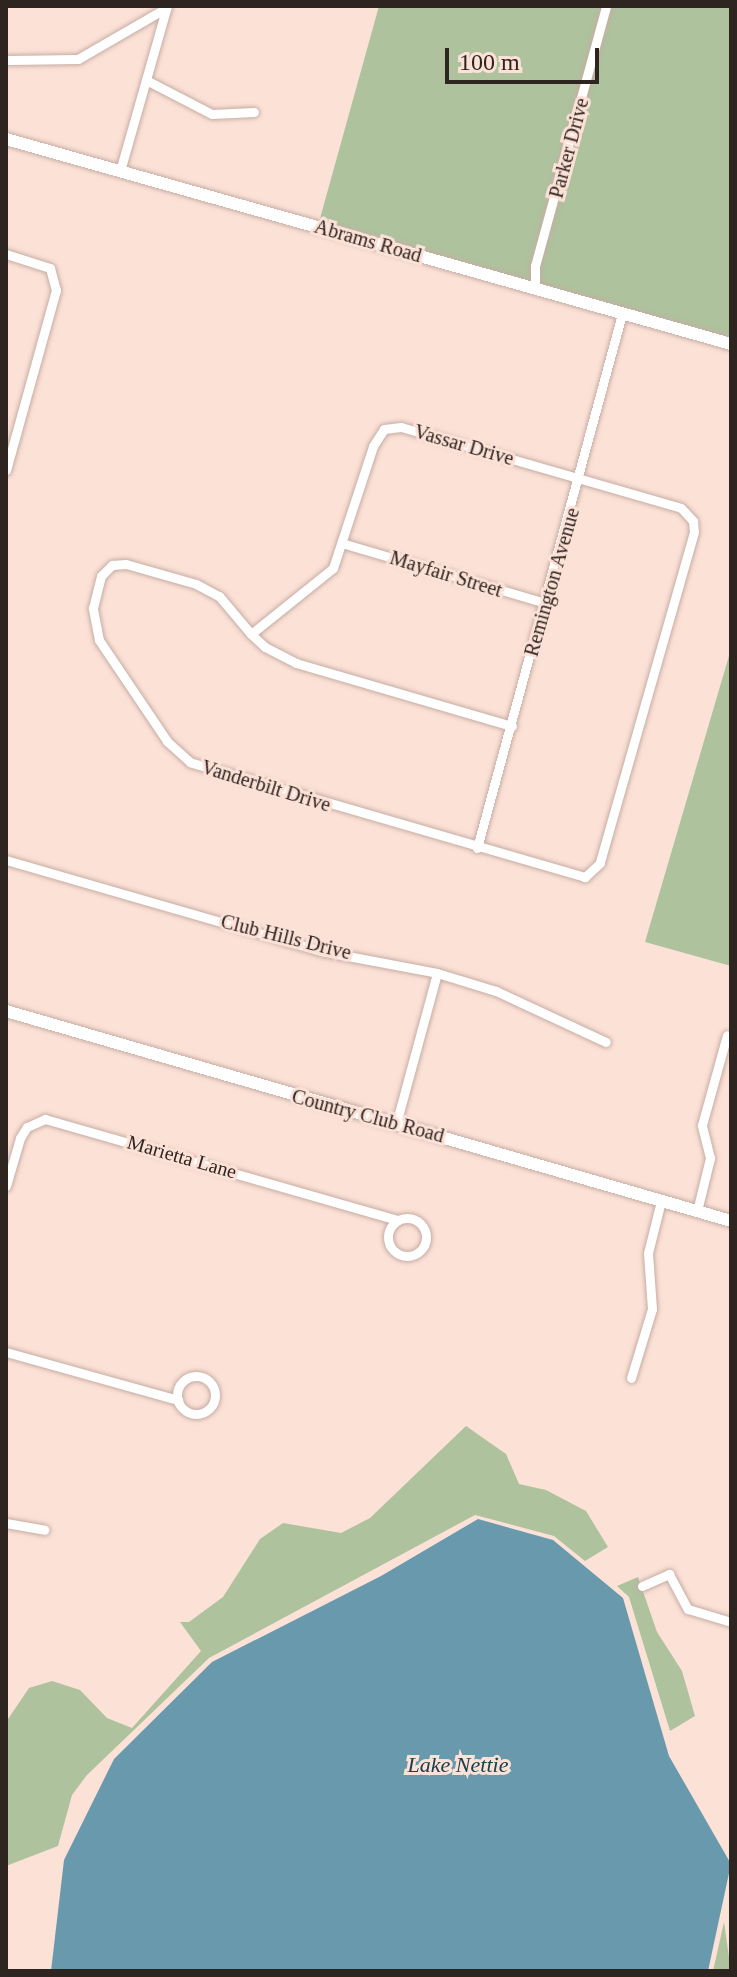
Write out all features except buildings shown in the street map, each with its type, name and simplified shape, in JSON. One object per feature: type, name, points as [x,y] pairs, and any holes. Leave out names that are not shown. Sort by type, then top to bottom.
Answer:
[{"type":"street","name":"Parker Drive","points":[[535,289],[535,266],[606,6]]},
{"type":"street","points":[[9,60],[78,59],[166,7]]},
{"type":"street","points":[[120,171],[166,7]]},
{"type":"street","points":[[146,80],[212,114],[254,112]]},
{"type":"street","name":"Abrams Road","points":[[6,139],[731,344]]},
{"type":"street","points":[[6,254],[50,268],[56,290],[6,470]]},
{"type":"street","name":"Remington Avenue","points":[[477,848],[581,479],[622,314]]},
{"type":"street","name":"Vassar Drive","points":[[251,634],[327,576],[345,544],[373,446],[384,429],[401,427],[675,504],[693,521]]},
{"type":"street","name":"Vanderbilt Drive","points":[[512,726],[296,663],[251,634],[208,589],[126,564],[105,571],[93,608],[99,640],[167,741],[190,762],[578,877],[597,869],[693,521]]},
{"type":"street","name":"Mayfair Street","points":[[345,544],[546,603]]},
{"type":"street","name":"Club Hills Drive","points":[[6,860],[321,951],[437,973],[496,991],[606,1042]]},
{"type":"street","points":[[396,1124],[437,973]]},
{"type":"street","name":"Country Club Road","points":[[6,1011],[731,1221]]},
{"type":"street","points":[[697,1211],[710,1158],[702,1125],[727,1035]]},
{"type":"street","name":"Marietta Lane","points":[[6,1186],[20,1138],[27,1127],[45,1119],[398,1220]]},
{"type":"street","points":[[631,1378],[652,1309],[648,1253],[661,1201]]},
{"type":"street","points":[[409,1218],[425,1231],[420,1251],[400,1255],[391,1248],[387,1238],[398,1220],[409,1218]]},
{"type":"street","points":[[6,1352],[178,1400],[191,1414],[201,1414],[215,1401],[215,1391],[202,1377],[192,1377],[183,1382],[178,1400]]},
{"type":"street","points":[[6,1523],[44,1530]]},
{"type":"street","points":[[642,1586],[669,1574],[688,1609],[731,1622]]},
{"type":"green space","points":[[379,6],[731,6],[731,338],[319,222]]},
{"type":"green space","points":[[731,649],[731,966],[645,942]]},
{"type":"green space","points":[[466,1426],[506,1454],[519,1484],[546,1490],[586,1511],[608,1547],[585,1561],[554,1536],[475,1515],[209,1658],[87,1775],[72,1795],[58,1846],[6,1866],[6,1722],[29,1688],[52,1681],[80,1690],[107,1718],[132,1728],[201,1651],[180,1622],[189,1622],[223,1597],[260,1539],[283,1523],[341,1533],[370,1518]]},
{"type":"green space","points":[[638,1577],[657,1632],[682,1671],[695,1716],[670,1731],[629,1597],[617,1586]]},
{"type":"green space","points":[[724,1922],[731,1971],[713,1971]]},
{"type":"water","name":"Lake Nettie","points":[[478,1519],[553,1540],[623,1598],[669,1756],[731,1864],[708,1971],[51,1971],[64,1860],[114,1759],[212,1662],[381,1576]]}]
